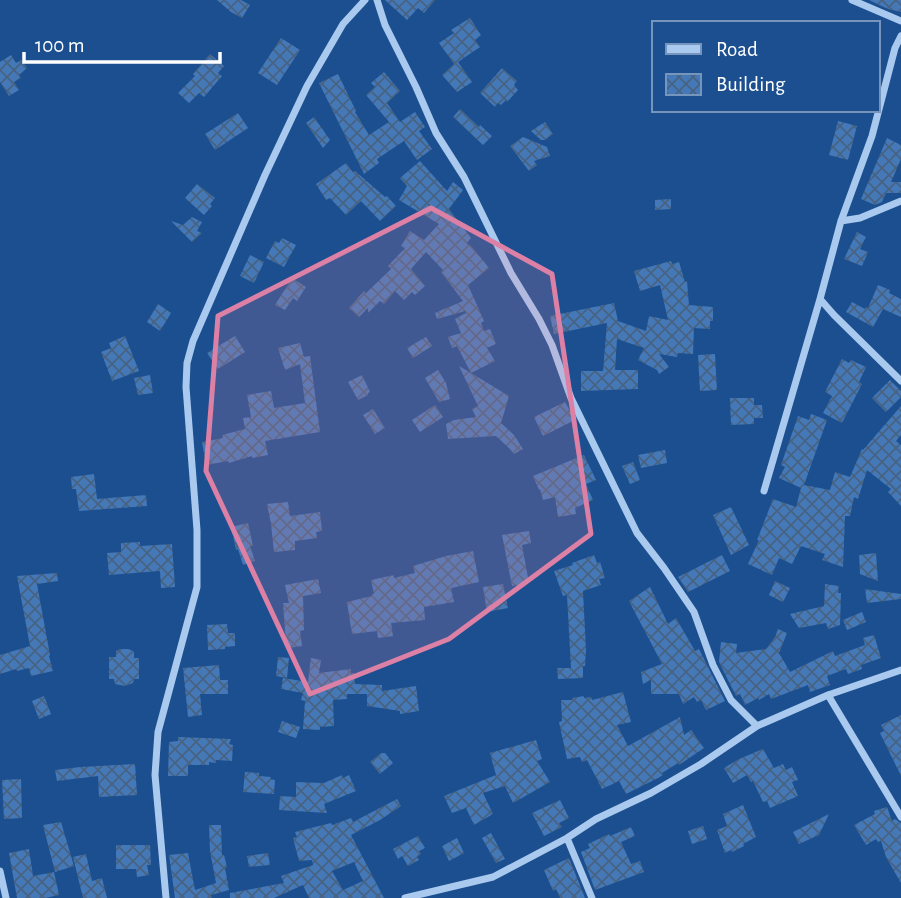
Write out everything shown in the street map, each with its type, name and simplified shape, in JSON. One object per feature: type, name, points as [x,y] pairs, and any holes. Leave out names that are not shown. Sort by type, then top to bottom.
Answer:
[{"type":"street","points":[[166,898],[155,775],[158,732],[197,587],[197,530],[186,387],[187,363],[254,201],[307,86],[343,24],[365,0]]},
{"type":"street","points":[[377,0],[385,25],[436,133],[464,177],[511,273],[552,345],[571,398],[637,533],[695,612],[713,665],[731,700],[757,726]]},
{"type":"street","points":[[852,0],[901,21]]},
{"type":"street","points":[[880,108],[895,48],[901,36]]},
{"type":"street","points":[[764,491],[841,222],[873,136],[879,112]]},
{"type":"street","points":[[841,222],[860,218],[901,201]]},
{"type":"street","points":[[820,299],[901,381]]},
{"type":"street","points":[[405,898],[447,894],[493,877],[567,838],[596,819],[651,793],[701,764],[757,726],[828,695],[901,670]]},
{"type":"street","points":[[828,695],[901,817]]},
{"type":"street","points":[[567,838],[592,898]]},
{"type":"street","points":[[0,871],[6,898]]},
{"type":"highlighted area","points":[[431,208],[552,274],[591,534],[449,639],[310,694],[206,471],[218,316]]},
{"type":"building","points":[[217,0],[241,0],[250,5],[242,18]]},
{"type":"building","points":[[385,0],[435,0],[424,13],[418,8],[407,20]]},
{"type":"building","points":[[869,0],[901,0],[901,12],[888,9]]},
{"type":"building","points":[[470,18],[481,35],[475,40],[480,47],[458,62],[472,82],[457,92],[442,75],[454,64],[439,43],[454,33],[451,30]]},
{"type":"building","points":[[281,38],[300,50],[277,85],[258,73]]},
{"type":"building","points":[[210,54],[224,66],[218,73],[222,76],[204,97],[199,93],[189,103],[178,93],[195,76],[193,74]]},
{"type":"building","points":[[11,55],[16,63],[21,60],[27,68],[19,75],[21,78],[14,82],[19,90],[9,96],[0,82],[0,62]]},
{"type":"building","points":[[502,68],[517,81],[514,85],[518,90],[507,102],[506,100],[501,105],[498,103],[495,107],[480,93]]},
{"type":"building","points":[[384,72],[400,91],[387,103],[400,122],[415,112],[425,127],[419,131],[432,149],[417,160],[404,141],[377,159],[379,163],[364,174],[319,83],[338,74],[369,135],[389,122],[366,95],[375,87],[371,83]]},
{"type":"building","points":[[460,109],[492,136],[483,145],[453,117]]},
{"type":"building","points":[[238,113],[248,128],[215,150],[205,134]]},
{"type":"building","points":[[314,117],[330,140],[323,148],[306,123]]},
{"type":"building","points":[[838,121],[857,126],[848,160],[829,155]]},
{"type":"building","points":[[545,122],[553,134],[541,140],[531,131]]},
{"type":"building","points":[[523,137],[547,147],[550,156],[534,161],[537,165],[529,171],[510,146]]},
{"type":"building","points":[[887,138],[901,145],[901,159],[891,182],[901,182],[901,193],[886,193],[882,202],[875,205],[861,199]]},
{"type":"building","points":[[420,161],[447,191],[453,182],[463,190],[449,209],[471,238],[467,243],[489,268],[468,285],[484,321],[481,323],[484,331],[490,329],[496,344],[487,348],[495,361],[471,373],[457,346],[452,348],[448,337],[461,333],[455,319],[466,313],[465,311],[437,319],[435,313],[463,301],[441,272],[443,270],[426,252],[411,269],[425,286],[415,295],[412,292],[404,300],[395,291],[384,304],[380,301],[368,313],[368,308],[359,317],[349,308],[364,291],[366,293],[391,269],[388,266],[405,248],[401,246],[410,231],[424,240],[439,224],[399,200],[407,186],[400,178]]},
{"type":"building","points":[[346,163],[353,172],[387,196],[396,206],[380,221],[361,201],[346,215],[330,198],[326,200],[316,184]]},
{"type":"building","points":[[197,184],[215,198],[204,215],[185,198]]},
{"type":"building","points":[[671,199],[671,209],[655,210],[655,200]]},
{"type":"building","points":[[192,217],[202,222],[197,231],[202,233],[192,242],[171,221],[183,225]]},
{"type":"building","points":[[857,232],[866,237],[860,249],[868,252],[862,266],[844,259]]},
{"type":"building","points":[[282,238],[296,245],[284,267],[266,258],[275,241],[279,243]]},
{"type":"building","points":[[250,255],[264,262],[254,283],[240,276]]},
{"type":"building","points":[[671,261],[672,264],[679,262],[685,282],[687,281],[689,305],[713,307],[710,329],[694,328],[693,354],[678,353],[677,357],[659,354],[669,367],[659,374],[657,370],[638,360],[644,348],[617,339],[615,370],[638,370],[638,389],[581,391],[581,371],[603,371],[607,323],[554,334],[550,316],[614,303],[618,321],[646,331],[649,316],[668,320],[660,285],[640,291],[634,271]]},
{"type":"building","points":[[292,278],[306,287],[297,301],[293,298],[285,310],[275,305]]},
{"type":"building","points":[[878,285],[901,299],[901,317],[883,309],[873,327],[846,312],[852,302],[868,308]]},
{"type":"building","points":[[158,304],[171,313],[160,331],[147,322]]},
{"type":"building","points":[[125,336],[139,371],[112,381],[101,352],[111,348],[109,343]]},
{"type":"building","points":[[235,336],[245,352],[218,369],[207,353]]},
{"type":"building","points":[[426,337],[432,346],[413,358],[407,348]]},
{"type":"building","points":[[300,343],[304,357],[310,356],[320,432],[265,441],[268,455],[206,465],[202,442],[223,438],[222,435],[245,429],[243,418],[251,417],[247,395],[271,391],[274,408],[305,403],[300,364],[285,370],[278,348]]},
{"type":"building","points":[[715,354],[717,390],[700,391],[698,355]]},
{"type":"building","points":[[842,359],[866,367],[859,382],[862,384],[842,423],[823,413],[832,396],[825,392]]},
{"type":"building","points":[[459,366],[509,396],[501,423],[514,435],[523,449],[514,454],[496,436],[448,439],[446,424],[476,417],[472,409],[478,406]]},
{"type":"building","points":[[438,370],[446,383],[450,399],[439,402],[425,378]]},
{"type":"building","points":[[150,375],[153,393],[138,395],[134,378]]},
{"type":"building","points":[[362,375],[370,392],[358,400],[348,382]]},
{"type":"building","points":[[890,380],[901,391],[901,397],[886,412],[872,398]]},
{"type":"building","points":[[730,398],[754,398],[754,405],[762,405],[763,418],[754,418],[754,424],[731,425]]},
{"type":"building","points":[[565,402],[575,420],[543,436],[534,417]]},
{"type":"building","points":[[435,405],[443,417],[420,432],[412,420]]},
{"type":"building","points":[[901,406],[901,435],[896,441],[901,445],[901,506],[888,492],[891,489],[867,470],[858,499],[854,497],[850,516],[845,516],[843,567],[822,560],[825,554],[801,546],[792,564],[779,558],[772,575],[748,564],[773,499],[796,507],[801,488],[779,478],[785,467],[781,465],[798,416],[809,420],[811,414],[827,420],[804,485],[830,490],[835,472],[850,477],[862,449]]},
{"type":"building","points":[[373,409],[385,428],[375,434],[363,415]]},
{"type":"building","points":[[665,450],[667,463],[641,468],[638,455]]},
{"type":"building","points":[[584,455],[596,480],[586,484],[593,500],[575,508],[576,514],[558,517],[555,497],[543,500],[533,476]]},
{"type":"building","points":[[633,462],[640,480],[630,484],[622,466]]},
{"type":"building","points":[[94,474],[97,499],[146,495],[147,506],[79,511],[76,489],[72,489],[71,477]]},
{"type":"building","points":[[288,502],[290,516],[320,512],[322,531],[316,532],[317,538],[295,541],[295,550],[274,552],[267,504]]},
{"type":"building","points":[[731,507],[749,545],[731,555],[713,515]]},
{"type":"building","points":[[248,523],[253,546],[250,546],[255,561],[243,565],[238,549],[236,550],[231,527]]},
{"type":"building","points":[[529,531],[531,543],[522,545],[529,583],[512,586],[502,535]]},
{"type":"building","points":[[140,542],[140,546],[172,544],[175,587],[161,588],[160,571],[109,575],[107,553],[121,552],[121,543]]},
{"type":"building","points":[[473,551],[479,582],[451,588],[454,602],[424,607],[425,620],[391,623],[393,636],[378,638],[377,631],[352,634],[347,602],[372,596],[374,594],[371,580],[415,573],[413,566]]},
{"type":"building","points":[[876,553],[878,581],[860,574],[859,555]]},
{"type":"building","points":[[594,555],[597,563],[600,562],[605,578],[599,579],[601,585],[583,591],[586,650],[583,678],[558,679],[557,668],[571,668],[567,595],[563,596],[554,571]]},
{"type":"building","points":[[722,555],[730,571],[688,592],[678,577]]},
{"type":"building","points":[[57,573],[58,581],[37,584],[53,671],[31,676],[29,668],[0,674],[0,655],[30,646],[17,576]]},
{"type":"building","points":[[318,579],[321,593],[303,596],[304,630],[300,631],[302,646],[288,648],[283,603],[289,603],[285,585]]},
{"type":"building","points":[[775,581],[790,588],[783,602],[769,595]]},
{"type":"building","points":[[503,584],[508,608],[487,612],[483,587]]},
{"type":"building","points":[[825,584],[839,586],[840,625],[828,629],[826,623],[799,628],[790,614],[824,606]]},
{"type":"building","points":[[650,587],[668,624],[676,618],[695,651],[699,649],[725,701],[706,710],[701,700],[697,702],[694,697],[683,704],[679,694],[651,694],[651,680],[643,684],[641,672],[662,664],[629,601]]},
{"type":"building","points":[[865,589],[901,594],[901,599],[867,603]]},
{"type":"building","points":[[862,612],[866,622],[847,630],[843,620]]},
{"type":"building","points":[[227,624],[228,633],[235,633],[235,646],[208,650],[207,625]]},
{"type":"building","points":[[778,629],[787,633],[779,653],[790,672],[833,651],[835,656],[865,645],[863,638],[874,635],[881,658],[861,665],[862,669],[848,674],[846,669],[827,676],[830,685],[810,692],[808,685],[771,699],[769,694],[745,705],[740,694],[736,696],[719,662],[721,642],[737,644],[736,653],[766,649]]},
{"type":"building","points":[[116,651],[134,651],[134,658],[139,658],[139,679],[134,679],[133,683],[125,686],[115,684],[114,679],[109,679],[109,657],[116,657]]},
{"type":"building","points":[[278,657],[289,658],[287,678],[276,676]]},
{"type":"building","points":[[311,658],[321,660],[319,673],[351,669],[355,684],[382,685],[382,691],[416,686],[419,711],[400,714],[400,711],[367,706],[367,694],[347,694],[347,699],[333,700],[334,726],[320,727],[320,730],[303,729],[303,693],[281,689],[283,678],[308,682]]},
{"type":"building","points":[[219,665],[220,680],[228,680],[228,694],[200,694],[202,715],[188,717],[183,668]]},
{"type":"building","points":[[623,692],[631,722],[617,725],[628,746],[680,717],[684,735],[691,730],[704,748],[658,778],[626,794],[619,781],[602,789],[587,760],[582,762],[580,757],[567,759],[559,722],[562,721],[561,700],[584,696],[591,697],[592,700]]},
{"type":"building","points":[[44,696],[51,714],[39,719],[32,701]]},
{"type":"building","points":[[901,715],[901,776],[880,733],[884,731],[881,725]]},
{"type":"building","points":[[282,721],[300,727],[296,738],[278,732]]},
{"type":"building","points":[[178,737],[231,739],[229,744],[233,745],[232,761],[216,760],[216,763],[209,762],[209,765],[188,765],[188,776],[168,776],[169,742],[178,741]]},
{"type":"building","points":[[536,740],[542,759],[537,761],[550,782],[513,803],[505,786],[483,793],[493,814],[474,825],[466,808],[452,813],[444,796],[496,775],[490,753]]},
{"type":"building","points":[[763,749],[774,768],[783,764],[786,770],[792,767],[798,780],[792,782],[798,796],[770,808],[767,801],[763,802],[753,781],[751,782],[747,775],[733,783],[724,768]]},
{"type":"building","points":[[385,753],[393,763],[380,774],[370,762]]},
{"type":"building","points":[[135,764],[137,795],[99,797],[98,776],[57,781],[55,770],[80,767]]},
{"type":"building","points":[[245,772],[259,773],[259,776],[275,780],[274,794],[243,792]]},
{"type":"building","points":[[342,775],[343,778],[349,775],[356,791],[324,804],[327,813],[279,810],[280,796],[296,797],[296,782],[324,783]]},
{"type":"building","points":[[21,779],[22,818],[4,819],[2,780]]},
{"type":"building","points":[[397,799],[401,806],[351,835],[384,898],[309,898],[303,885],[274,898],[230,898],[230,893],[284,883],[281,876],[313,865],[312,860],[299,861],[293,838],[297,837],[295,832],[331,823],[332,825],[351,818],[353,822]],"holes":[[[354,862],[363,881],[343,890],[332,871]]]},
{"type":"building","points":[[560,800],[569,818],[559,823],[562,827],[544,836],[532,813]]},
{"type":"building","points":[[743,805],[756,837],[743,844],[744,846],[725,853],[717,830],[727,826],[723,814]]},
{"type":"building","points":[[887,807],[892,821],[895,819],[901,823],[901,883],[886,857],[881,841],[876,839],[866,845],[854,825],[875,814],[874,811]]},
{"type":"building","points":[[829,814],[819,835],[799,844],[793,832]]},
{"type":"building","points":[[61,822],[74,866],[55,872],[43,825]]},
{"type":"building","points":[[209,825],[221,825],[222,855],[227,867],[229,890],[211,895],[212,898],[175,898],[169,855],[188,853],[195,890],[216,883],[210,851]]},
{"type":"building","points":[[703,826],[707,839],[692,844],[688,831]]},
{"type":"building","points":[[631,827],[635,836],[621,842],[631,864],[640,861],[644,872],[595,890],[581,852],[590,848],[588,844]]},
{"type":"building","points":[[491,833],[505,859],[496,863],[482,838]]},
{"type":"building","points":[[418,836],[425,848],[419,851],[419,860],[408,866],[402,856],[398,859],[393,849]]},
{"type":"building","points":[[457,838],[464,853],[449,861],[442,846]]},
{"type":"building","points":[[116,845],[150,845],[151,865],[147,865],[149,875],[137,877],[136,869],[116,869]]},
{"type":"building","points":[[29,849],[33,876],[54,872],[59,895],[17,898],[9,853]]},
{"type":"building","points":[[268,853],[270,865],[249,867],[247,856]]},
{"type":"building","points":[[86,854],[92,881],[102,878],[107,898],[83,898],[73,857]]},
{"type":"building","points":[[569,858],[585,898],[560,898],[556,889],[553,891],[544,870]]}]
